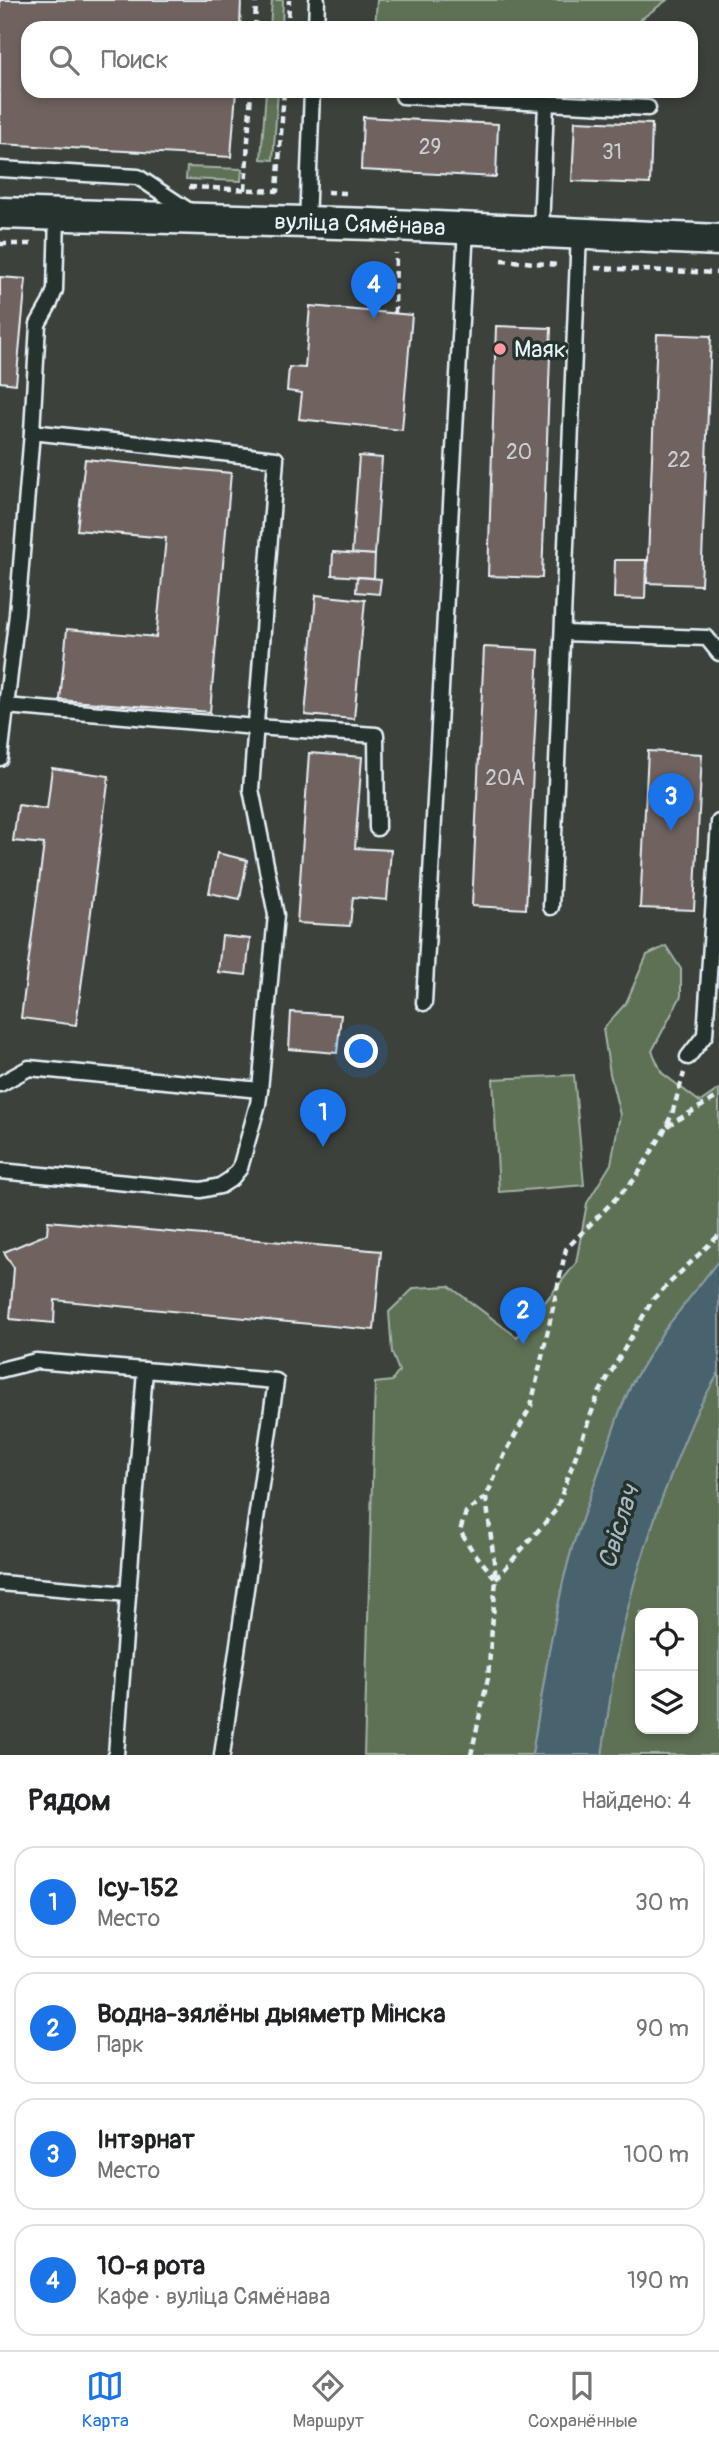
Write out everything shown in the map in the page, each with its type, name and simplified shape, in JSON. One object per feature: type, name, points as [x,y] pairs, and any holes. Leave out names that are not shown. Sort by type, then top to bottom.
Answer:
[{"type":"street","name":"вуліца Сямёнава","points":[[0,214],[466,228],[719,240]]},
{"type":"lane","points":[[316,21],[317,0]]},
{"type":"lane","points":[[307,224],[312,98]]},
{"type":"lane","points":[[444,98],[648,108]]},
{"type":"lane","points":[[541,231],[546,103]]},
{"type":"lane","points":[[0,169],[138,177],[203,220]]},
{"type":"lane","points":[[0,758],[18,614],[38,324],[54,290],[57,215]]},
{"type":"lane","points":[[424,1003],[466,228]]},
{"type":"lane","points":[[551,907],[579,233]]},
{"type":"lane","points":[[0,1171],[201,1190],[220,1186],[231,1179],[240,1168],[258,1104],[276,915],[251,789],[276,459],[32,432]]},
{"type":"lane","points":[[564,633],[707,638],[719,653]]},
{"type":"lane","points":[[5,706],[376,735],[377,828]]},
{"type":"lane","points":[[688,1057],[705,1035],[719,822]]},
{"type":"lane","points":[[0,1084],[29,1068],[260,1090]]},
{"type":"lane","points":[[0,1370],[36,1361],[276,1381],[222,1755]]},
{"type":"lane","points":[[116,1755],[145,1370]]},
{"type":"lane","points":[[0,1583],[128,1594]]},
{"type":"path","points":[[255,21],[256,0]]},
{"type":"path","points":[[288,21],[289,0]]},
{"type":"path","points":[[245,190],[251,98]]},
{"type":"path","points":[[181,186],[277,191],[284,98]]},
{"type":"path","points":[[395,314],[396,252]]},
{"type":"path","points":[[496,1579],[460,1531],[466,1512],[486,1497],[531,1406],[566,1249],[635,1179],[666,1126],[688,1057]]},
{"type":"path","points":[[666,1126],[719,1096]]},
{"type":"path","points":[[496,1579],[556,1510],[598,1395],[653,1298],[719,1235]]},
{"type":"path","points":[[471,1755],[488,1678],[496,1579],[486,1497]]},
{"type":"green space","points":[[272,0],[283,0],[282,21],[270,21]]},
{"type":"green space","points":[[377,0],[667,0],[638,21],[376,21]]},
{"type":"green space","points":[[265,98],[277,98],[273,160],[261,159]]},
{"type":"green space","points":[[187,167],[242,169],[241,181],[186,179]]},
{"type":"green space","points":[[666,946],[681,969],[681,996],[652,1051],[662,1073],[700,1102],[719,1089],[719,1260],[663,1332],[632,1383],[620,1411],[572,1548],[563,1582],[532,1755],[364,1755],[375,1383],[392,1381],[399,1371],[392,1353],[389,1312],[414,1288],[449,1286],[517,1337],[576,1263],[587,1203],[611,1164],[620,1115],[603,1029],[626,1003],[647,955]]},
{"type":"green space","points":[[574,1075],[584,1185],[499,1192],[493,1079]]},
{"type":"green space","points":[[719,1372],[719,1755],[602,1755],[616,1662],[635,1578],[694,1416]]},
{"type":"water","name":"Свіслач","points":[[719,1260],[719,1372],[697,1411],[683,1444],[657,1511],[634,1584],[617,1652],[602,1755],[532,1755],[563,1582],[572,1548],[620,1411],[632,1383],[663,1332]]},
{"type":"building","points":[[0,0],[241,0],[240,21],[21,21],[21,98],[235,98],[231,157],[0,144]]},
{"type":"building","points":[[363,117],[498,124],[496,177],[361,170]]},
{"type":"building","points":[[575,121],[652,124],[650,184],[572,181]]},
{"type":"building","points":[[0,277],[26,279],[16,384],[0,382]]},
{"type":"building","points":[[310,306],[412,315],[402,430],[299,419],[302,393],[287,391],[289,367],[305,368]]},
{"type":"building","points":[[496,326],[551,328],[542,578],[488,576]]},
{"type":"building","points":[[657,334],[711,336],[701,585],[647,583]]},
{"type":"building","points":[[359,456],[382,458],[375,555],[352,554]]},
{"type":"building","points":[[85,459],[231,473],[210,712],[60,700],[67,629],[156,637],[166,538],[77,530]]},
{"type":"building","points":[[333,552],[375,555],[374,578],[332,575]]},
{"type":"building","points":[[615,560],[646,560],[645,599],[614,598]]},
{"type":"building","points":[[357,577],[381,579],[379,594],[356,592]]},
{"type":"building","points":[[316,595],[365,600],[354,719],[305,715]]},
{"type":"building","points":[[484,647],[539,650],[526,909],[472,906]]},
{"type":"building","points":[[648,751],[702,754],[694,910],[640,908]]},
{"type":"building","points":[[309,753],[362,757],[355,848],[391,850],[387,900],[353,897],[350,926],[297,923]]},
{"type":"building","points":[[52,768],[109,776],[76,1025],[21,1018],[44,844],[13,841],[18,805],[47,809]]},
{"type":"building","points":[[217,853],[247,860],[240,899],[209,893]]},
{"type":"building","points":[[222,936],[250,939],[246,975],[218,972]]},
{"type":"building","points":[[291,1012],[341,1015],[337,1053],[289,1049]]},
{"type":"building","points":[[48,1221],[381,1251],[374,1330],[55,1300],[54,1323],[10,1319],[14,1268],[4,1252],[47,1234]]},
{"type":"place","name":"10-я рота","points":[[374,319]]},
{"type":"place","name":"Маяк","points":[[500,349]]},
{"type":"place","name":"Інтэрнат","points":[[671,831]]},
{"type":"place","name":"Ісу-152","points":[[323,1147]]},
{"type":"place","name":"Водна-зялёны дыяметр Мінска","points":[[523,1345]]}]
